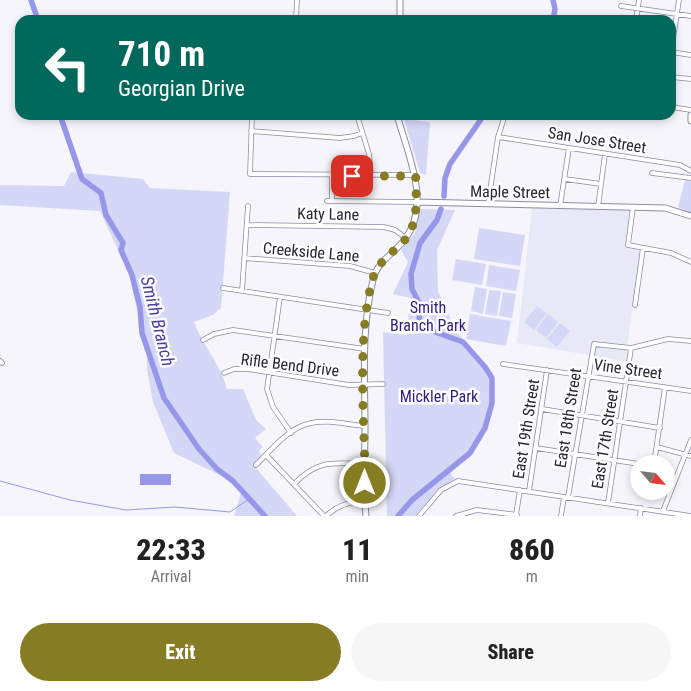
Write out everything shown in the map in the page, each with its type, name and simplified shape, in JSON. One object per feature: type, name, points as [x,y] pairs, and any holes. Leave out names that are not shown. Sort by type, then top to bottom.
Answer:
[{"type":"street","points":[[296,15],[297,0]]},
{"type":"street","points":[[400,15],[401,0]]},
{"type":"street","points":[[637,15],[639,0]]},
{"type":"street","points":[[676,20],[679,0]]},
{"type":"street","points":[[621,6],[691,16]]},
{"type":"street","points":[[676,53],[691,55]]},
{"type":"street","points":[[676,77],[691,80]]},
{"type":"street","points":[[676,108],[691,110]]},
{"type":"street","points":[[691,115],[691,121]]},
{"type":"street","points":[[252,120],[250,174],[415,176]]},
{"type":"street","points":[[358,120],[369,154],[371,176]]},
{"type":"street","points":[[366,516],[364,385],[367,310],[375,273],[386,258],[406,238],[413,224],[416,202],[415,176],[398,120]]},
{"type":"street","points":[[488,204],[498,137],[503,120]]},
{"type":"street","points":[[251,131],[340,138],[362,133]]},
{"type":"street","name":"San Jose Street","points":[[498,137],[680,165],[691,171]]},
{"type":"street","points":[[560,206],[569,148]]},
{"type":"street","points":[[598,207],[605,154]]},
{"type":"street","points":[[652,173],[691,178]]},
{"type":"street","name":"Maple Street","points":[[332,176],[329,200],[671,208],[691,216]]},
{"type":"street","points":[[564,179],[601,184]]},
{"type":"street","points":[[242,291],[248,206]]},
{"type":"street","points":[[633,207],[628,246],[673,253],[691,262]]},
{"type":"street","name":"Katy Lane","points":[[247,225],[384,227],[395,230],[406,238]]},
{"type":"street","points":[[635,305],[643,248]]},
{"type":"street","name":"Creekside Lane","points":[[244,258],[350,266],[375,273]]},
{"type":"street","points":[[223,288],[388,313]]},
{"type":"street","points":[[280,297],[267,389],[270,402],[291,433]]},
{"type":"street","points":[[203,340],[214,334],[234,330],[365,349]]},
{"type":"street","points":[[631,348],[668,339],[691,341]]},
{"type":"street","name":"East 18th Street","points":[[562,516],[575,454],[591,349],[595,344],[631,348]]},
{"type":"street","name":"East 17th Street","points":[[608,503],[631,348]]},
{"type":"street","name":"Vine Street","points":[[503,364],[691,391]]},
{"type":"street","name":"Rifle Bend Drive","points":[[224,373],[241,369],[349,385],[383,384]]},
{"type":"street","name":"East 19th Street","points":[[529,491],[548,370]]},
{"type":"street","points":[[656,455],[665,387]]},
{"type":"street","points":[[542,409],[660,428]]},
{"type":"street","points":[[256,465],[291,433],[311,423],[365,426]]},
{"type":"street","points":[[663,512],[691,440]]},
{"type":"street","points":[[657,447],[691,456]]},
{"type":"street","points":[[536,448],[630,463]]},
{"type":"street","points":[[266,455],[325,516],[347,503],[365,502]]},
{"type":"street","points":[[294,484],[308,470],[322,464],[365,464]]},
{"type":"street","points":[[419,516],[441,490],[458,481],[691,516]]},
{"type":"street","name":"East 19th Street","points":[[516,515],[520,490]]},
{"type":"street","points":[[640,516],[642,508]]},
{"type":"street","points":[[456,516],[477,510],[516,515]]},
{"type":"shaded area","points":[[532,207],[635,209],[630,247],[641,249],[625,361],[517,343]]},
{"type":"green space","points":[[404,120],[430,122],[426,175],[420,173]]},
{"type":"green space","points":[[71,172],[143,179],[150,188],[230,192],[221,308],[213,315],[194,322],[221,372],[227,389],[243,389],[256,420],[266,429],[255,438],[263,447],[259,451],[264,461],[256,468],[297,516],[234,516],[241,493],[226,478],[174,453],[153,402],[147,370],[147,354],[129,274],[100,211],[0,205],[0,185],[64,186]]},
{"type":"green space","points":[[685,180],[691,181],[691,213],[678,207]]},
{"type":"green space","name":"Mickler Park","points":[[420,209],[455,210],[437,250],[438,291],[456,331],[490,371],[494,387],[487,426],[472,452],[450,473],[455,479],[437,490],[415,516],[387,516],[383,332],[406,335],[411,298],[393,294],[408,262],[401,250],[415,233]]},
{"type":"green space","points":[[479,228],[525,235],[520,266],[474,259]]},
{"type":"green space","points":[[456,259],[486,264],[482,285],[452,280]]},
{"type":"green space","points":[[489,265],[520,270],[516,291],[486,286]]},
{"type":"green space","points":[[475,287],[487,289],[483,314],[471,311]]},
{"type":"green space","points":[[489,290],[501,291],[497,316],[485,314]]},
{"type":"green space","points":[[503,292],[516,294],[512,318],[499,316]]},
{"type":"green space","points":[[537,306],[547,313],[534,330],[524,322]]},
{"type":"green space","points":[[470,314],[511,321],[506,346],[466,339]]},
{"type":"green space","points":[[548,314],[558,322],[546,338],[536,330]]},
{"type":"green space","points":[[560,323],[570,331],[557,347],[547,339]]},
{"type":"water","points":[[140,474],[171,474],[171,485],[140,485]]},
{"type":"waterway","name":"Smith Branch","points":[[31,0],[36,15]]},
{"type":"waterway","points":[[553,0],[554,15]]},
{"type":"waterway","name":"Smith Branch","points":[[62,120],[82,179],[101,193],[106,215],[123,243],[121,250],[132,275],[140,307],[142,333],[164,398],[199,449],[217,469],[233,481],[265,516]]},
{"type":"waterway","points":[[444,196],[445,178],[450,164],[481,120]]},
{"type":"waterway","points":[[398,516],[412,500],[470,453],[485,428],[492,403],[492,378],[463,342],[424,328],[419,321],[420,305],[412,289],[411,274],[420,243],[437,220],[441,209]]},
{"type":"waterway","points":[[0,481],[70,500],[126,510],[175,507],[230,512],[249,499]]},
{"type":"route","points":[[352,176],[415,176],[416,178],[416,206],[413,224],[410,232],[386,258],[373,278],[364,324],[365,483]]},
{"type":"park label","name":"Smith Branch Park","points":[[428,316]]}]
